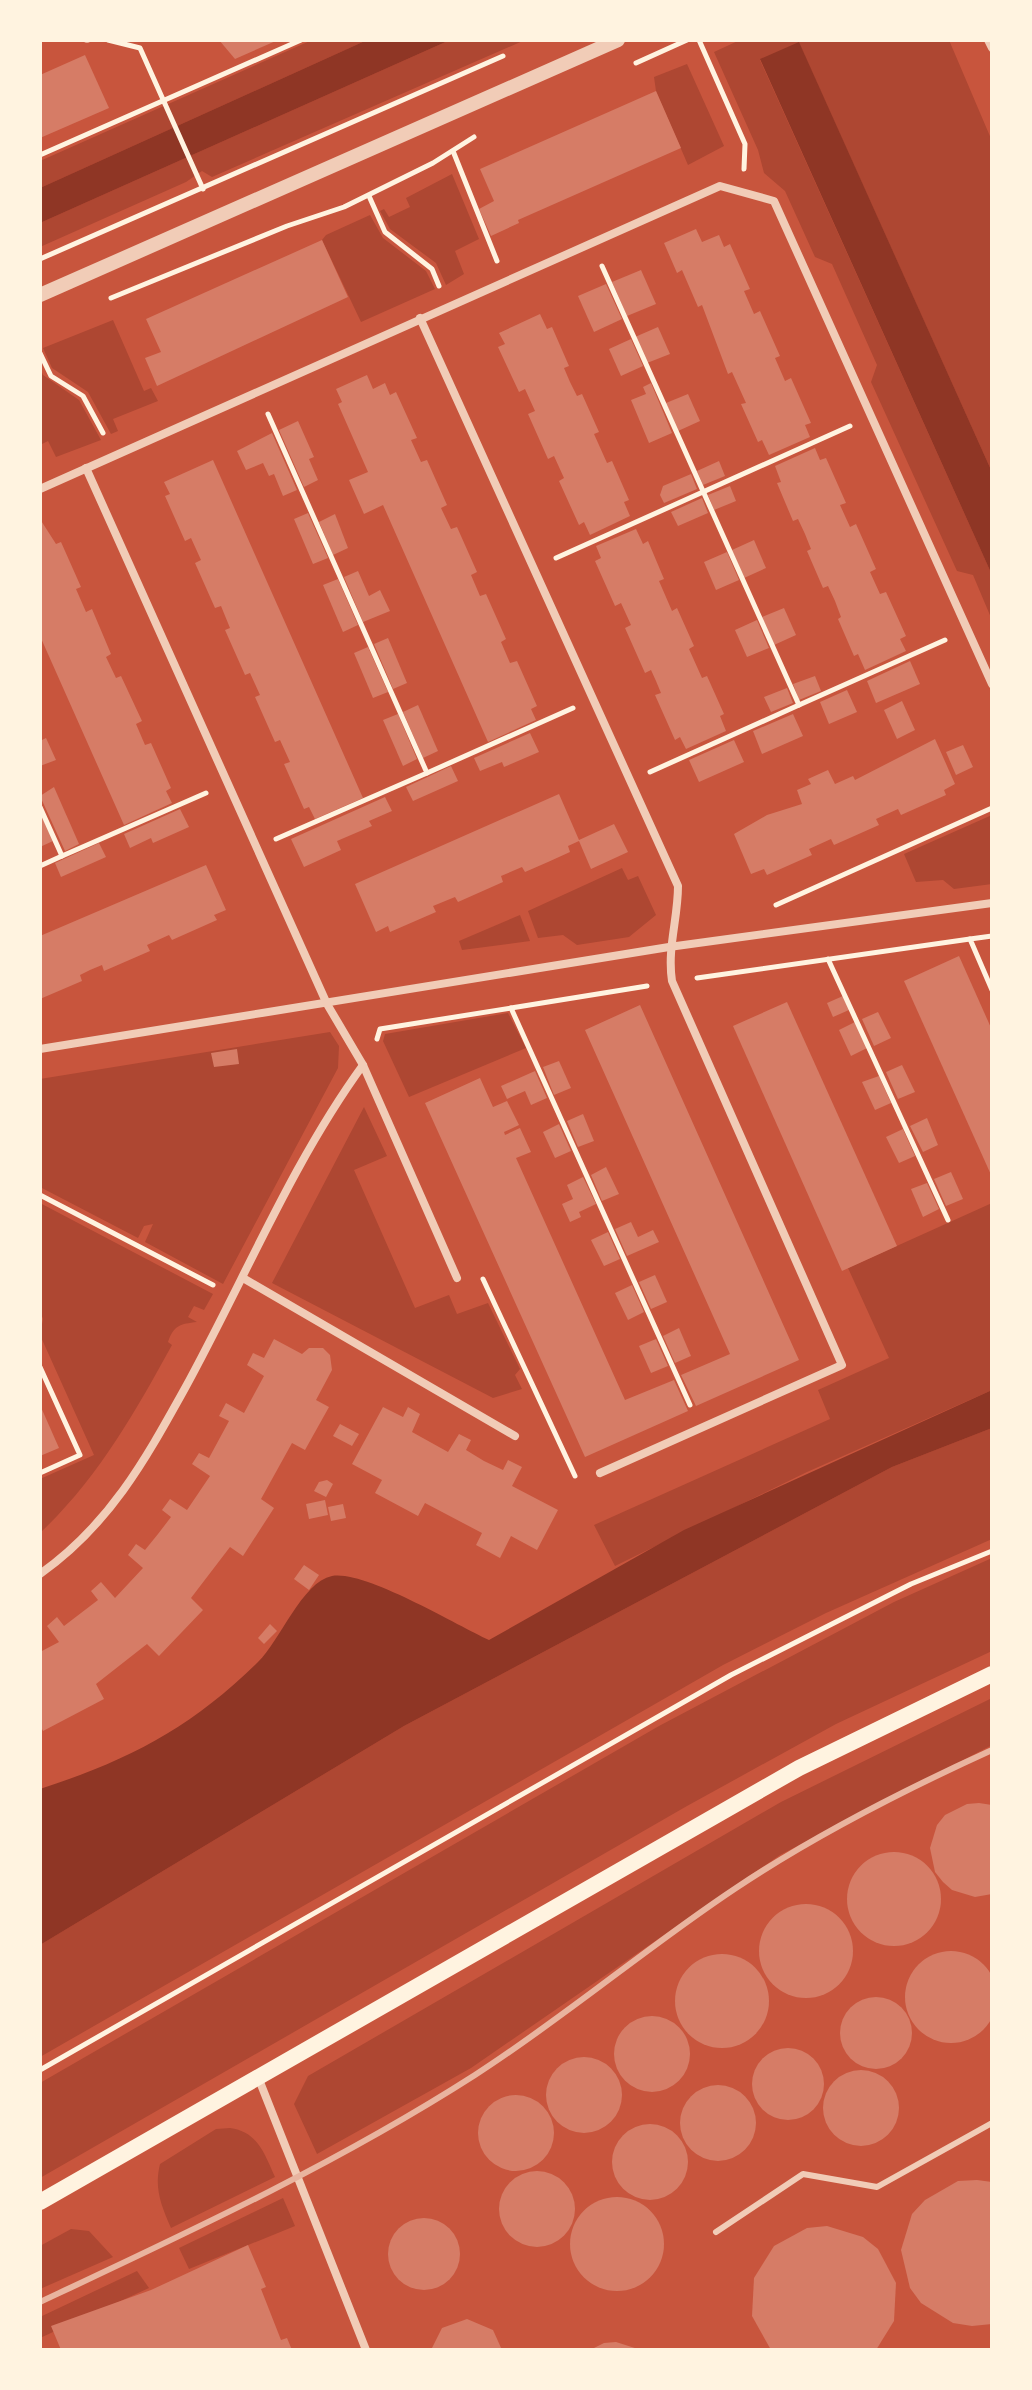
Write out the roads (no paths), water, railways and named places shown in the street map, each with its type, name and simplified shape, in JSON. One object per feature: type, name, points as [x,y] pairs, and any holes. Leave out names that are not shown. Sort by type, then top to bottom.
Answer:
[{"type":"main road","points":[[40,2202],[799,1768],[992,1674]]},
{"type":"street","points":[[40,295],[618,40]]},
{"type":"street","points":[[988,40],[992,48]]},
{"type":"street","points":[[40,489],[720,186],[743,190],[774,201],[992,684]]},
{"type":"street","points":[[420,318],[678,886],[678,914],[669,947],[672,981],[842,1365],[600,1473]]},
{"type":"street","points":[[86,468],[327,1004],[363,1065],[457,1278]]},
{"type":"street","points":[[40,1049],[669,947],[992,903]]},
{"type":"street","points":[[40,1574],[86,1537],[127,1489],[235,1297],[298,1173],[363,1065]]},
{"type":"street","points":[[243,1278],[515,1436]]},
{"type":"street","points":[[258,2077],[366,2350]]},
{"type":"lane","points":[[716,2232],[803,2174],[877,2187],[992,2123]]},
{"type":"railway","points":[[40,2302],[261,2196],[423,2107],[508,2053],[767,1868],[861,1814],[992,1750]]}]
